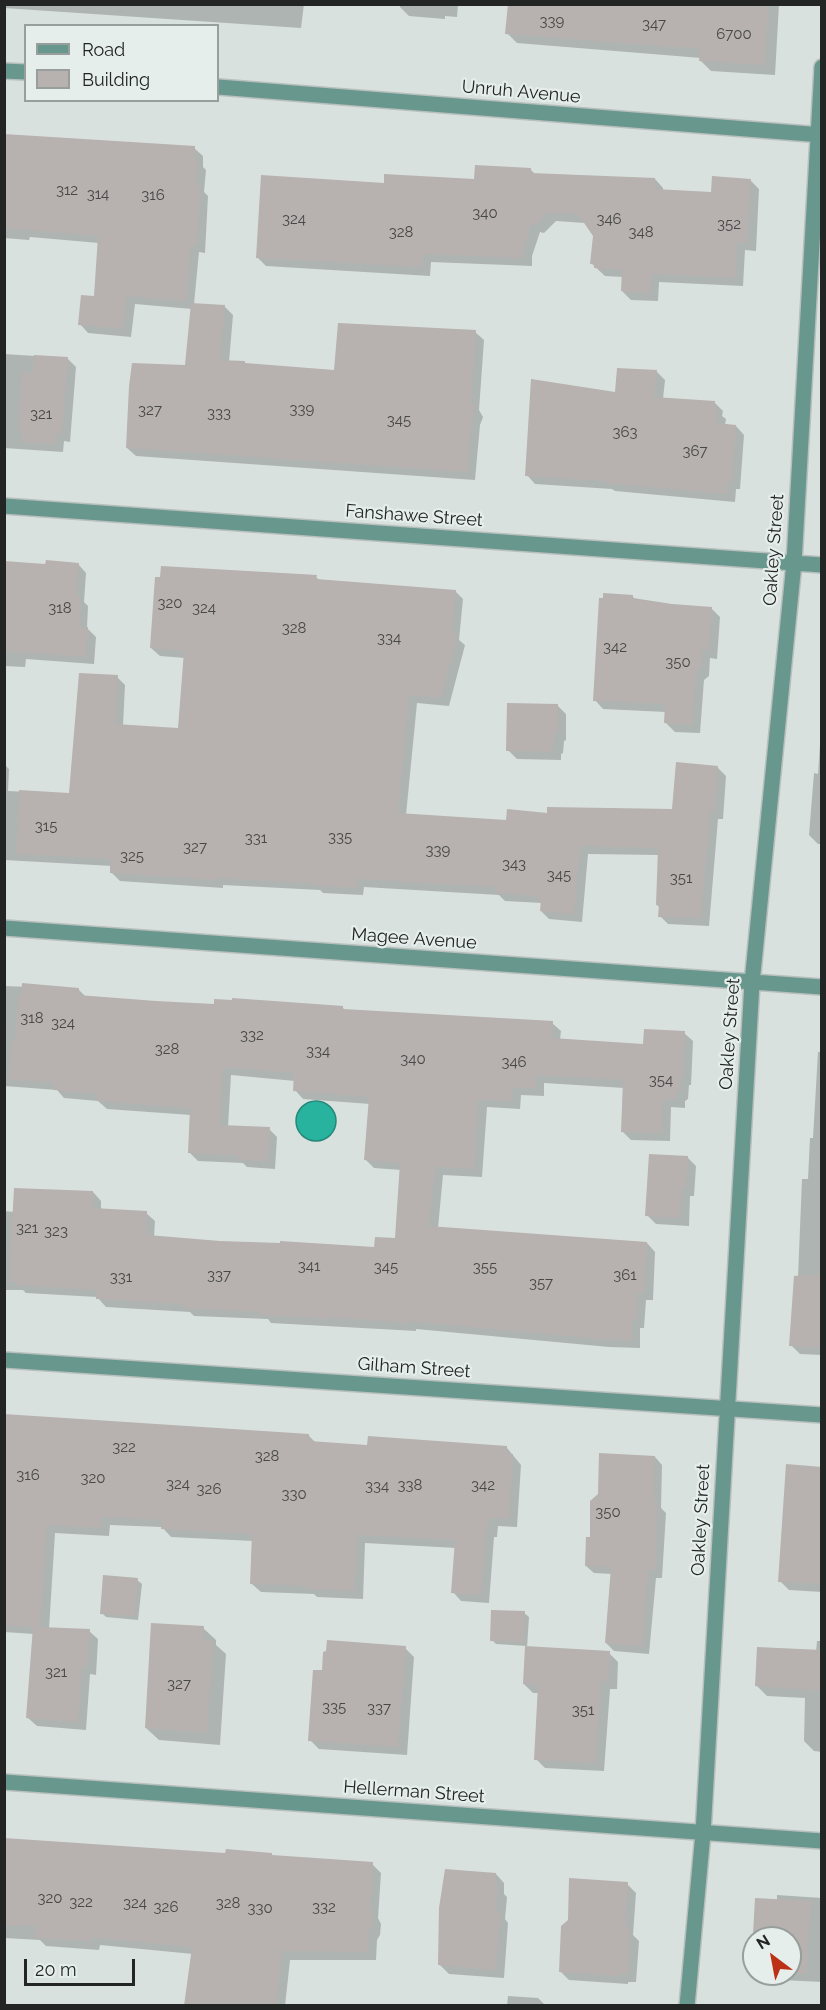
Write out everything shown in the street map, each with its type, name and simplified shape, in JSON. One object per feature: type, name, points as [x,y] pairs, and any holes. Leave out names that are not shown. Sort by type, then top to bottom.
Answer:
[{"type":"street","name":"Oakley Street","points":[[687,2006],[703,1833],[752,982],[794,564],[822,67]]},
{"type":"street","points":[[4,70],[24,72]]},
{"type":"street","name":"Unruh Avenue","points":[[219,87],[819,135]]},
{"type":"street","name":"Fanshawe Street","points":[[4,506],[822,565]]},
{"type":"street","name":"Magee Avenue","points":[[4,928],[822,987]]},
{"type":"street","name":"Gilham Street","points":[[4,1360],[822,1415]]},
{"type":"street","name":"Hellerman Street","points":[[4,1782],[822,1841]]},
{"type":"shaded area","points":[[316,1101],[324,1102],[330,1107],[335,1113],[335,1129],[330,1135],[324,1140],[316,1141],[308,1140],[302,1135],[297,1129],[296,1121],[297,1113],[302,1107],[308,1102]]},
{"type":"building","points":[[508,4],[742,4],[768,7],[765,65],[699,61],[700,49],[505,34]]},
{"type":"building","points":[[4,134],[195,146],[195,160],[198,160],[196,185],[200,186],[197,245],[191,245],[186,301],[127,296],[123,329],[78,325],[81,295],[94,296],[98,236],[4,228]]},
{"type":"building","points":[[475,165],[531,168],[531,173],[655,178],[655,189],[711,192],[712,176],[751,179],[747,243],[737,242],[735,278],[651,274],[650,293],[621,291],[622,270],[594,268],[594,264],[590,264],[593,236],[578,214],[547,213],[535,225],[531,224],[524,247],[524,258],[423,254],[422,267],[256,258],[261,175],[384,183],[384,174],[474,179]]},
{"type":"building","points":[[191,303],[225,305],[220,360],[245,361],[245,363],[334,370],[338,323],[476,330],[471,401],[475,407],[472,416],[467,472],[126,448],[132,363],[185,365]]},
{"type":"building","points":[[34,355],[68,357],[62,434],[56,433],[55,444],[21,442],[22,431],[18,430],[22,372],[32,373]]},
{"type":"building","points":[[617,368],[657,370],[654,397],[715,401],[714,409],[718,409],[716,423],[736,425],[732,482],[728,481],[727,494],[605,483],[605,481],[525,476],[531,379],[615,392]]},
{"type":"building","points":[[46,560],[79,563],[76,596],[80,596],[80,627],[88,627],[86,657],[4,651],[4,561],[45,564]]},
{"type":"building","points":[[161,566],[317,575],[316,579],[456,590],[452,631],[457,636],[441,698],[409,695],[398,813],[506,820],[507,809],[547,813],[547,807],[672,809],[676,762],[718,766],[715,811],[710,811],[701,918],[658,917],[659,905],[656,905],[658,848],[580,846],[574,914],[540,911],[541,900],[538,900],[538,896],[495,893],[496,887],[356,879],[356,888],[313,885],[313,883],[215,878],[215,880],[110,873],[110,859],[16,854],[19,790],[69,793],[79,673],[118,675],[115,724],[178,728],[184,651],[150,648],[155,577],[160,577]]},
{"type":"building","points":[[603,593],[633,595],[633,598],[672,604],[712,607],[709,650],[702,650],[701,667],[696,671],[692,725],[664,723],[665,704],[593,701],[599,598],[603,598]]},
{"type":"building","points":[[507,703],[558,704],[558,732],[555,732],[552,752],[506,751]]},
{"type":"building","points":[[22,983],[79,988],[78,995],[156,1001],[214,1004],[214,999],[232,1000],[232,998],[343,1006],[343,1009],[553,1021],[552,1038],[643,1044],[644,1029],[685,1031],[683,1077],[681,1077],[676,1100],[663,1099],[662,1133],[621,1132],[623,1080],[536,1075],[536,1088],[513,1088],[512,1101],[478,1099],[474,1169],[435,1167],[429,1226],[647,1242],[644,1293],[638,1292],[636,1320],[632,1320],[632,1340],[408,1321],[408,1323],[329,1317],[329,1319],[261,1315],[261,1312],[184,1308],[184,1304],[96,1299],[96,1290],[16,1285],[16,1282],[9,1282],[14,1188],[93,1191],[93,1208],[147,1211],[148,1235],[220,1241],[280,1243],[280,1241],[374,1247],[375,1237],[395,1238],[400,1163],[364,1160],[369,1097],[293,1091],[294,1073],[223,1067],[220,1125],[270,1127],[267,1162],[237,1159],[237,1155],[188,1153],[190,1108],[97,1101],[97,1094],[54,1090],[54,1083],[8,1079],[12,1041],[15,1041],[18,995],[21,996]]},
{"type":"building","points":[[649,1154],[688,1156],[686,1188],[682,1188],[680,1218],[645,1216]]},
{"type":"building","points":[[822,1274],[822,1348],[789,1346],[794,1276]]},
{"type":"building","points":[[4,1414],[309,1434],[309,1441],[367,1445],[368,1436],[507,1446],[507,1454],[513,1454],[509,1519],[489,1518],[488,1529],[486,1529],[481,1595],[451,1593],[455,1540],[357,1535],[354,1591],[307,1589],[307,1586],[250,1584],[252,1534],[161,1529],[162,1520],[101,1517],[101,1528],[47,1525],[40,1627],[90,1629],[87,1667],[82,1666],[78,1722],[26,1718],[33,1627],[4,1625]]},
{"type":"building","points":[[599,1453],[655,1456],[654,1498],[658,1504],[655,1571],[648,1570],[642,1647],[605,1643],[611,1567],[585,1566],[586,1537],[590,1537],[590,1501],[598,1494]]},
{"type":"building","points":[[786,1464],[822,1467],[820,1584],[778,1582]]},
{"type":"building","points":[[103,1575],[138,1578],[134,1616],[100,1614]]},
{"type":"building","points":[[491,1610],[525,1611],[524,1642],[490,1641]]},
{"type":"building","points":[[151,1623],[204,1626],[203,1640],[213,1640],[207,1733],[145,1728]]},
{"type":"building","points":[[327,1640],[406,1646],[398,1747],[308,1741],[313,1670],[322,1670],[323,1652],[326,1651]]},
{"type":"building","points":[[525,1646],[610,1651],[609,1681],[601,1681],[595,1763],[534,1760],[538,1685],[523,1684]]},
{"type":"building","points":[[757,1647],[822,1650],[822,1691],[755,1686]]},
{"type":"building","points":[[4,1838],[225,1853],[226,1849],[272,1853],[272,1855],[373,1862],[370,1908],[373,1914],[367,1952],[282,1951],[276,2006],[184,2006],[192,1947],[91,1937],[91,1941],[35,1938],[36,1926],[4,1926]]},
{"type":"building","points":[[445,1869],[496,1873],[495,1886],[498,1886],[496,1912],[500,1912],[496,1970],[438,1965],[439,1908]]},
{"type":"building","points":[[569,1878],[628,1882],[625,1925],[630,1931],[628,1974],[620,1973],[620,1976],[559,1972],[561,1926],[568,1920]]},
{"type":"building","points":[[755,1898],[811,1901],[806,1974],[802,1974],[802,1926],[753,1926]]}]
